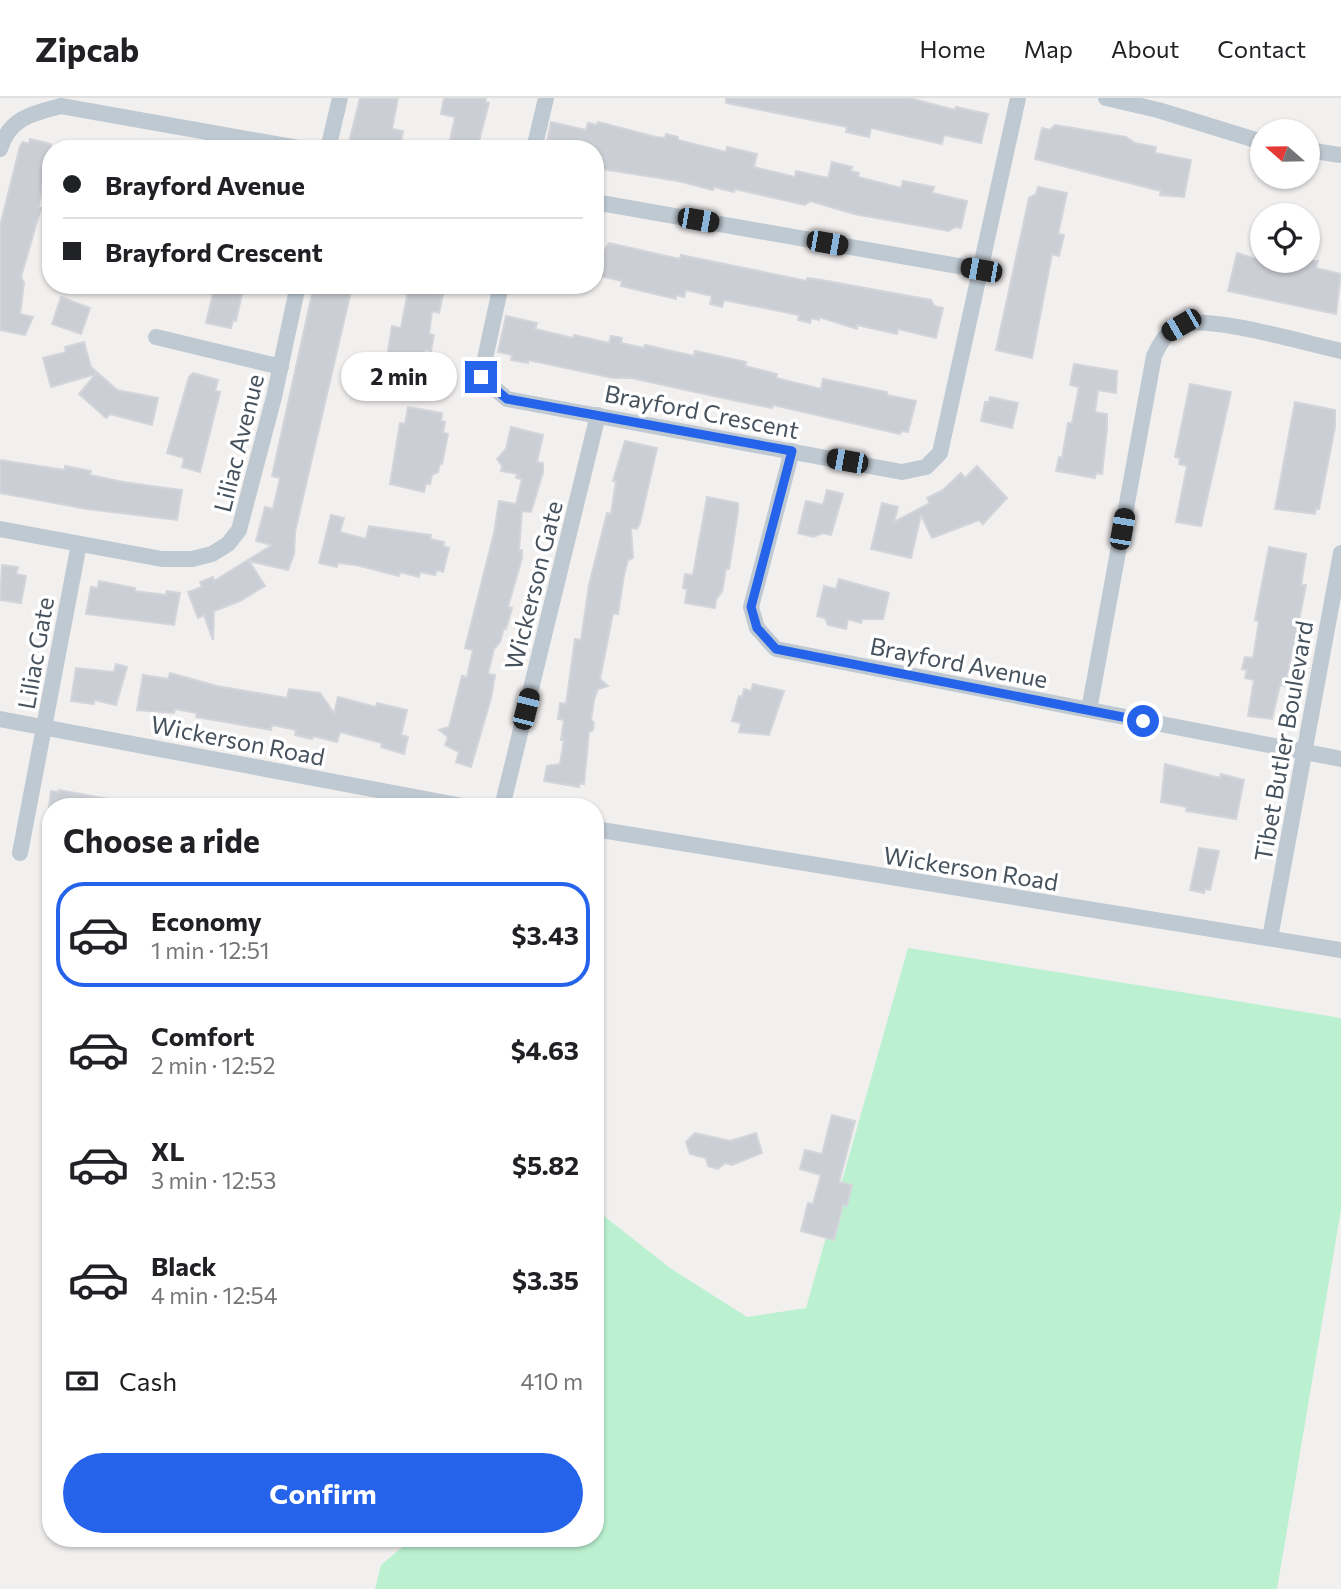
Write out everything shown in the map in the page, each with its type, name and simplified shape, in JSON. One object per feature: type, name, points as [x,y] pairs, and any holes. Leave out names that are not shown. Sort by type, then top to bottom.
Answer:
[{"type":"street","points":[[330,140],[340,98]]},
{"type":"street","points":[[536,140],[545,98]]},
{"type":"street","name":"Brayford Crescent","points":[[499,294],[481,377],[507,399],[902,472],[926,467],[940,453],[1017,98]]},
{"type":"street","points":[[1105,98],[1158,110],[1250,138]]},
{"type":"street","points":[[0,149],[5,133],[30,114],[61,106],[253,140]]},
{"type":"street","points":[[1320,152],[1341,155]]},
{"type":"street","points":[[604,204],[981,270]]},
{"type":"street","name":"Liliac Avenue","points":[[0,529],[162,559],[212,554],[228,544],[239,530],[281,367],[296,294]]},
{"type":"street","points":[[1089,710],[1153,356],[1159,343],[1169,332],[1196,321],[1341,351]]},
{"type":"street","points":[[156,337],[281,367]]},
{"type":"street","name":"Wickerson Gate","points":[[504,798],[598,415]]},
{"type":"street","name":"Brayford Avenue","points":[[792,451],[751,607],[757,628],[776,649],[1341,759]]},
{"type":"street","name":"Liliac Gate","points":[[20,853],[79,544]]},
{"type":"street","name":"Tibet Butler Boulevard","points":[[1270,938],[1341,554]]},
{"type":"street","name":"Wickerson Road","points":[[0,719],[420,798]]},
{"type":"street","name":"Wickerson Road","points":[[604,830],[1341,950]]},
{"type":"green space","points":[[908,948],[1341,1018],[1341,1210],[1277,1589],[375,1589],[381,1565],[402,1547],[604,1547],[604,1216],[670,1268],[747,1317],[806,1308]]},
{"type":"building","points":[[360,98],[398,98],[392,129],[403,131],[402,140],[350,140]]},
{"type":"building","points":[[444,98],[486,98],[485,102],[489,103],[479,140],[450,140],[455,117],[441,114]]},
{"type":"building","points":[[726,98],[909,98],[955,110],[956,107],[988,114],[981,143],[944,135],[942,144],[871,128],[869,137],[846,132],[847,127],[726,103]]},
{"type":"building","points":[[551,122],[586,130],[588,123],[597,125],[598,122],[656,137],[665,138],[666,134],[678,137],[678,140],[726,152],[727,147],[757,154],[754,167],[795,177],[796,171],[828,178],[832,162],[852,167],[851,171],[859,173],[858,177],[901,188],[903,181],[934,187],[932,193],[967,201],[961,228],[955,227],[949,231],[854,214],[810,201],[805,205],[735,189],[734,192],[714,187],[713,190],[678,181],[608,170],[604,169],[604,140],[547,140]]},
{"type":"building","points":[[1055,125],[1126,137],[1135,143],[1156,147],[1155,153],[1191,160],[1184,197],[1160,195],[1161,191],[1035,159],[1042,128],[1050,130]]},
{"type":"building","points":[[30,139],[42,142],[42,189],[38,208],[41,208],[21,277],[24,283],[20,314],[33,317],[25,335],[0,330],[0,226],[20,146],[23,142],[29,144]]},
{"type":"building","points":[[1038,187],[1067,193],[1058,234],[1064,235],[1059,256],[1052,254],[1032,358],[996,350],[1029,198],[1036,194]]},
{"type":"building","points":[[609,243],[680,259],[681,255],[807,281],[807,278],[816,279],[931,300],[934,306],[943,308],[936,338],[898,329],[897,334],[857,325],[857,329],[819,317],[819,320],[811,318],[810,323],[798,320],[799,315],[724,300],[722,307],[710,304],[712,296],[686,290],[684,297],[676,295],[676,299],[621,286],[622,281],[604,277],[604,250]]},
{"type":"building","points":[[1237,253],[1250,257],[1250,273],[1320,273],[1320,269],[1341,274],[1336,314],[1228,291]]},
{"type":"building","points":[[213,294],[242,294],[236,321],[233,320],[231,328],[206,323]]},
{"type":"building","points":[[312,294],[350,294],[295,532],[294,554],[288,570],[249,561],[265,586],[240,601],[214,611],[213,640],[204,615],[198,618],[188,592],[202,587],[200,582],[213,577],[214,581],[272,545],[256,541],[265,507],[273,509],[280,478],[272,476]]},
{"type":"building","points":[[407,294],[443,295],[439,313],[432,311],[429,334],[434,335],[431,351],[425,350],[419,381],[423,382],[420,399],[395,395],[396,390],[386,388],[392,326],[401,328]]},
{"type":"building","points":[[61,297],[90,308],[81,334],[52,324]]},
{"type":"building","points":[[506,316],[537,323],[535,329],[573,338],[574,335],[609,343],[611,336],[622,338],[621,343],[644,348],[645,345],[694,356],[695,351],[746,362],[745,366],[777,374],[776,378],[821,389],[823,379],[916,401],[908,432],[901,431],[900,434],[773,405],[772,408],[631,378],[613,378],[528,360],[528,363],[511,360],[512,355],[498,352]]},
{"type":"building","points":[[84,342],[91,367],[117,390],[158,398],[152,425],[110,414],[106,418],[79,394],[96,374],[51,387],[43,358],[66,352],[65,347]]},
{"type":"building","points":[[1074,364],[1117,371],[1116,393],[1098,390],[1095,412],[1107,414],[1107,428],[1102,474],[1096,473],[1095,478],[1056,471],[1059,457],[1062,458],[1068,423],[1072,423],[1079,387],[1070,385]]},
{"type":"building","points":[[193,373],[218,380],[215,391],[220,392],[200,472],[182,467],[184,458],[167,453],[189,377]]},
{"type":"building","points":[[1190,384],[1231,392],[1201,526],[1176,522],[1187,466],[1179,464],[1180,458],[1175,457]]},
{"type":"building","points":[[990,397],[1018,403],[1012,428],[981,421],[985,402],[989,402]]},
{"type":"building","points":[[1295,402],[1335,410],[1335,427],[1319,509],[1316,508],[1315,514],[1275,509]]},
{"type":"building","points":[[408,407],[442,413],[441,421],[445,422],[443,433],[448,434],[442,464],[440,463],[438,472],[432,475],[430,484],[426,483],[424,492],[390,484],[400,423],[405,424]]},
{"type":"building","points":[[511,427],[543,435],[537,462],[543,463],[543,472],[531,512],[522,511],[519,550],[522,550],[522,558],[508,607],[512,608],[506,629],[504,628],[500,642],[494,649],[488,674],[495,675],[491,698],[471,767],[456,762],[459,752],[445,745],[448,737],[439,730],[449,727],[462,676],[467,677],[473,650],[465,648],[494,533],[499,501],[516,504],[522,479],[516,478],[517,474],[501,471],[502,466],[497,459],[506,449]]},
{"type":"building","points":[[625,441],[657,448],[640,523],[637,529],[631,528],[633,558],[628,560],[618,614],[613,613],[600,679],[608,686],[598,689],[594,700],[591,720],[594,723],[593,730],[589,732],[584,784],[580,783],[579,787],[544,781],[547,766],[560,764],[564,720],[558,719],[560,703],[566,704],[575,639],[581,640],[589,585],[607,513],[611,514],[616,481],[613,481]]},
{"type":"building","points":[[0,460],[65,470],[65,466],[123,482],[182,490],[177,520],[87,509],[0,493]]},
{"type":"building","points":[[977,466],[1007,498],[983,524],[979,520],[932,538],[921,515],[911,558],[871,549],[882,503],[898,507],[894,522],[930,503],[927,498],[943,490],[961,473],[965,478]]},
{"type":"building","points":[[827,490],[843,494],[831,535],[823,533],[813,537],[798,533],[806,501],[823,505]]},
{"type":"building","points":[[707,497],[738,503],[729,569],[726,569],[722,592],[716,599],[715,608],[685,603],[687,589],[683,588],[685,574],[693,575]]},
{"type":"building","points":[[331,515],[344,518],[340,532],[366,539],[369,526],[431,535],[430,539],[444,542],[443,546],[449,548],[443,572],[437,570],[435,575],[420,572],[419,577],[400,572],[399,576],[356,565],[338,563],[337,567],[319,563]]},
{"type":"building","points":[[1269,547],[1306,554],[1301,585],[1306,585],[1297,631],[1285,686],[1280,685],[1272,719],[1248,716],[1254,680],[1245,678],[1247,670],[1242,669],[1245,657],[1253,658],[1259,621],[1255,620]]},
{"type":"building","points":[[2,565],[18,567],[16,574],[26,576],[21,603],[0,600]]},
{"type":"building","points":[[839,579],[889,593],[883,619],[862,619],[861,623],[848,619],[846,629],[828,625],[825,618],[817,616],[824,586],[836,589]]},
{"type":"building","points":[[99,581],[135,588],[135,591],[166,595],[167,591],[180,593],[174,625],[86,614],[91,587],[98,588]]},
{"type":"building","points":[[116,664],[127,667],[116,705],[94,700],[94,704],[71,701],[76,668],[114,672]]},
{"type":"building","points":[[170,673],[217,686],[287,698],[289,689],[320,693],[334,713],[338,697],[376,707],[377,703],[407,710],[401,735],[408,737],[404,754],[381,747],[382,743],[340,732],[337,742],[295,735],[296,730],[272,725],[271,730],[196,717],[197,713],[175,709],[174,713],[137,710],[143,675],[168,679]]},
{"type":"building","points":[[753,684],[784,691],[769,735],[739,732],[741,723],[732,721],[739,696],[742,697],[744,689],[751,691]]},
{"type":"building","points":[[1165,764],[1220,778],[1221,774],[1244,780],[1236,819],[1186,811],[1187,807],[1161,802]]},
{"type":"building","points":[[51,791],[103,798],[50,798]]},
{"type":"building","points":[[1199,848],[1219,851],[1210,890],[1205,889],[1204,893],[1190,890]]},
{"type":"building","points":[[832,1115],[855,1121],[839,1182],[852,1185],[847,1206],[843,1204],[834,1240],[801,1231],[808,1203],[813,1204],[821,1175],[800,1169],[805,1150],[822,1154]]},
{"type":"building","points":[[695,1133],[730,1141],[756,1133],[762,1153],[732,1165],[725,1163],[718,1169],[708,1166],[706,1158],[690,1154],[686,1142]]},
{"type":"route","points":[[481,377],[507,399],[792,451],[751,607],[757,628],[776,649],[1143,721]]}]
